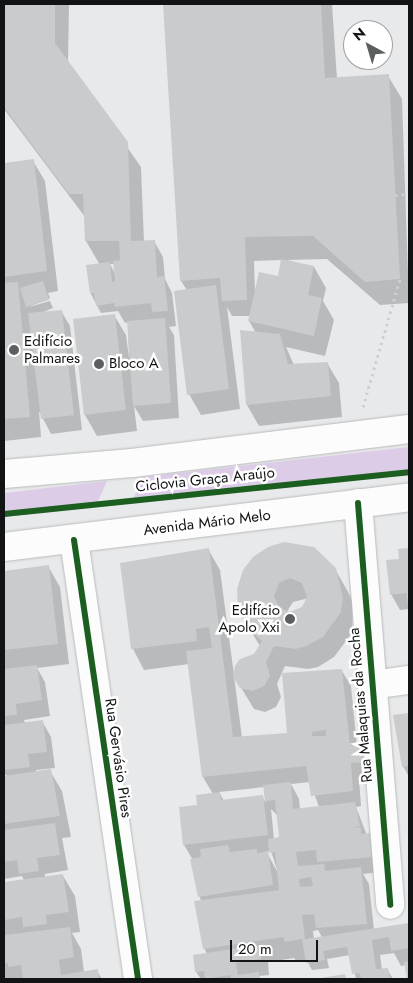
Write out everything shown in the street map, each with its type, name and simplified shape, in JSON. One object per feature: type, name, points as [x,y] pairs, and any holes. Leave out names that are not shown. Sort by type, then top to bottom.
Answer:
[{"type":"street","points":[[4,474],[409,429]]},
{"type":"street","name":"Avenida Mário Melo","points":[[4,547],[74,540],[409,497]]},
{"type":"street","name":"Rua Malaquias da Rocha","points":[[358,504],[390,905]]},
{"type":"street","name":"Rua Gervásio Pires","points":[[74,540],[138,979]]},
{"type":"street","points":[[372,685],[409,680]]},
{"type":"path","points":[[395,196],[409,194]]},
{"type":"path","points":[[355,436],[400,279]]},
{"type":"shaded area","points":[[409,447],[409,472],[133,499],[144,477]]},
{"type":"shaded area","points":[[107,481],[96,506],[4,517],[4,493]]},
{"type":"building","points":[[4,4],[55,4],[55,43],[128,142],[131,241],[155,240],[157,277],[164,276],[168,311],[152,312],[151,303],[115,307],[114,303],[96,306],[94,293],[90,294],[86,265],[110,262],[112,282],[115,281],[113,261],[120,260],[119,241],[85,241],[83,194],[69,194],[4,107]]},
{"type":"building","points":[[163,4],[321,4],[325,78],[389,74],[400,279],[365,282],[313,236],[245,237],[247,300],[222,301],[220,278],[180,281]]},
{"type":"building","points":[[34,159],[47,271],[4,277],[4,163]]},
{"type":"building","points":[[281,259],[314,266],[308,295],[322,298],[314,336],[248,321],[259,272],[278,276]]},
{"type":"building","points":[[43,281],[49,300],[26,307],[20,288]]},
{"type":"building","name":"Edifício Palmares","points":[[18,282],[30,417],[4,419],[4,283]]},
{"type":"building","points":[[216,285],[229,389],[187,395],[174,291]]},
{"type":"building","points":[[62,310],[74,415],[41,419],[28,313]]},
{"type":"building","name":"Bloco A","points":[[115,314],[126,410],[84,415],[73,319]]},
{"type":"building","points":[[165,318],[171,403],[133,406],[127,321]]},
{"type":"building","points":[[240,330],[280,334],[288,364],[328,362],[331,396],[246,405]]},
{"type":"building","name":"Edifício Apolo Xxi","points":[[284,542],[314,547],[336,568],[343,598],[341,612],[323,637],[296,649],[274,646],[266,662],[270,676],[264,686],[252,691],[240,688],[233,677],[235,666],[240,659],[254,654],[262,641],[246,625],[238,609],[237,589],[243,570],[253,557],[268,547]],"holes":[[[290,578],[302,583],[307,597],[302,607],[290,612],[280,608],[274,596],[279,583]]]},
{"type":"building","points":[[209,548],[233,737],[287,733],[282,673],[342,669],[350,746],[365,745],[365,762],[351,763],[353,791],[311,796],[306,766],[202,777],[186,651],[212,648],[209,627],[196,629],[197,641],[131,649],[120,563]],"holes":[[[326,730],[326,736],[312,736],[312,732]]]},
{"type":"building","points":[[409,548],[408,605],[406,593],[390,595],[386,560],[399,559],[398,549]]},
{"type":"building","points":[[49,565],[58,644],[4,650],[4,571]]},
{"type":"building","points":[[37,665],[42,700],[16,704],[17,715],[4,716],[4,669]]},
{"type":"building","points":[[409,713],[409,766],[402,767],[393,715]]},
{"type":"building","points":[[43,720],[47,752],[28,754],[30,767],[4,770],[4,725]]},
{"type":"building","points":[[51,769],[60,816],[4,824],[4,776]]},
{"type":"building","points":[[291,782],[293,809],[355,802],[360,826],[349,828],[361,827],[361,834],[371,833],[373,857],[317,862],[316,850],[296,852],[298,866],[324,864],[325,871],[361,867],[367,924],[316,928],[314,914],[302,915],[305,939],[409,923],[409,948],[391,951],[389,937],[372,940],[376,969],[388,968],[390,979],[361,979],[360,973],[352,974],[347,947],[323,951],[325,960],[306,963],[302,939],[284,942],[284,937],[203,949],[194,901],[279,890],[275,852],[269,853],[268,839],[279,837],[275,800],[265,801],[263,785]],"holes":[[[311,877],[313,886],[300,887],[299,879]]]},
{"type":"building","points":[[220,792],[221,800],[263,795],[268,835],[183,845],[179,807],[197,805],[196,795]]},
{"type":"building","points":[[55,823],[60,855],[37,858],[39,871],[19,874],[17,860],[4,862],[4,830]]},
{"type":"building","points":[[228,845],[230,852],[257,849],[257,853],[268,851],[273,885],[198,897],[190,859],[201,857],[200,849]]},
{"type":"building","points":[[63,874],[69,912],[46,915],[47,924],[23,927],[22,917],[4,920],[4,882]]},
{"type":"building","points":[[70,927],[74,957],[59,960],[61,975],[98,969],[99,979],[23,979],[21,965],[8,967],[8,963],[4,964],[5,935]]},
{"type":"building","points":[[260,945],[261,959],[236,963],[238,975],[259,972],[259,979],[231,979],[231,975],[205,979],[204,971],[195,972],[193,955]]},
{"type":"building","points":[[409,961],[409,979],[407,979],[404,962]]},
{"type":"building","points":[[345,974],[346,979],[321,979],[321,978]]},
{"type":"cycle path","name":"Ciclovia Graça Araújo","points":[[4,514],[409,472]]},
{"type":"cycle path","points":[[358,503],[390,905]]},
{"type":"cycle path","points":[[74,540],[138,979]]},
{"type":"place","name":"Edifício Palmares","points":[[14,350]]},
{"type":"place","name":"Bloco A","points":[[99,364]]},
{"type":"place","name":"Edifício Apolo Xxi","points":[[290,619]]}]
